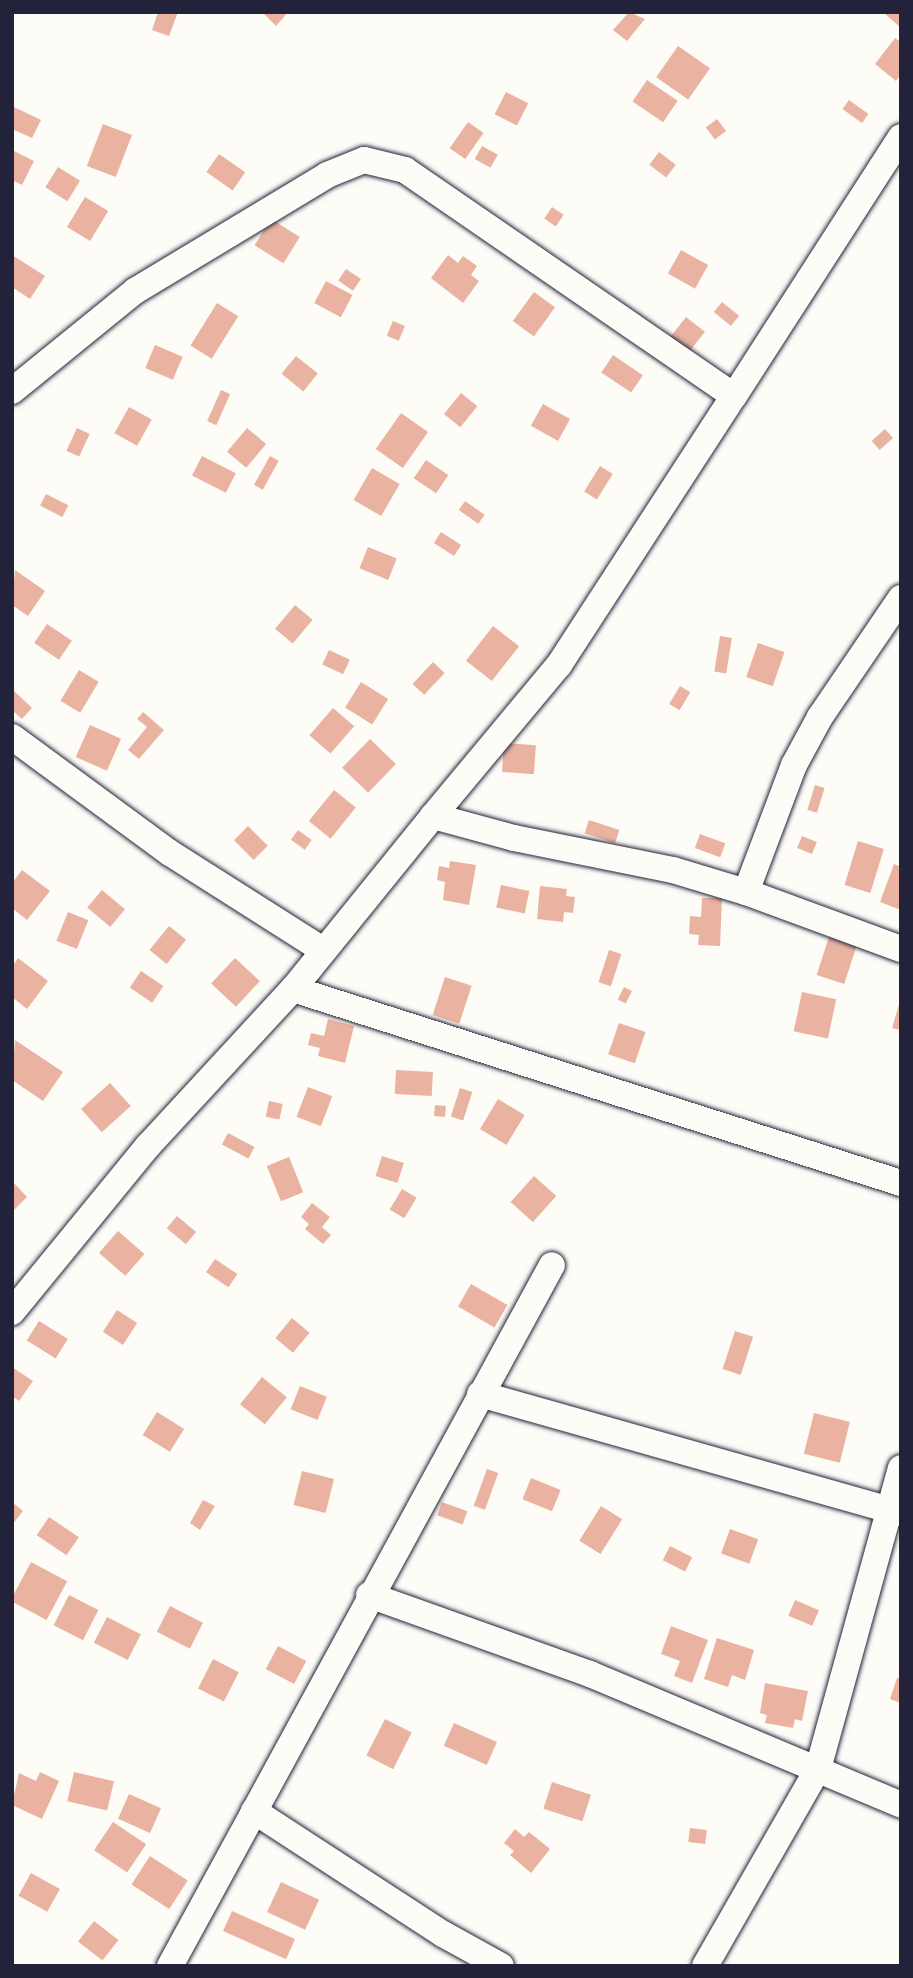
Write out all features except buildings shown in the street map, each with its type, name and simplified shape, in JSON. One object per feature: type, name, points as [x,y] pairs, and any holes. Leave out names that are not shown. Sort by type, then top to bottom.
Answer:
[{"type":"street","points":[[12,1311],[148,1146],[293,989],[559,665],[901,137]]},
{"type":"street","points":[[12,391],[135,291],[327,175],[365,160],[405,170],[734,396]]},
{"type":"street","points":[[746,892],[794,765],[820,718],[901,598]]},
{"type":"street","points":[[12,737],[170,853],[323,950]]},
{"type":"street","points":[[433,816],[514,838],[673,870],[746,892],[901,949]]},
{"type":"street","points":[[293,989],[901,1183]]},
{"type":"street","points":[[170,1966],[369,1595],[552,1265]]},
{"type":"street","points":[[480,1394],[895,1512]]},
{"type":"street","points":[[705,1966],[818,1769],[895,1512],[901,1468]]},
{"type":"street","points":[[369,1595],[590,1674],[901,1805]]},
{"type":"street","points":[[254,1811],[443,1934],[501,1966]]}]
